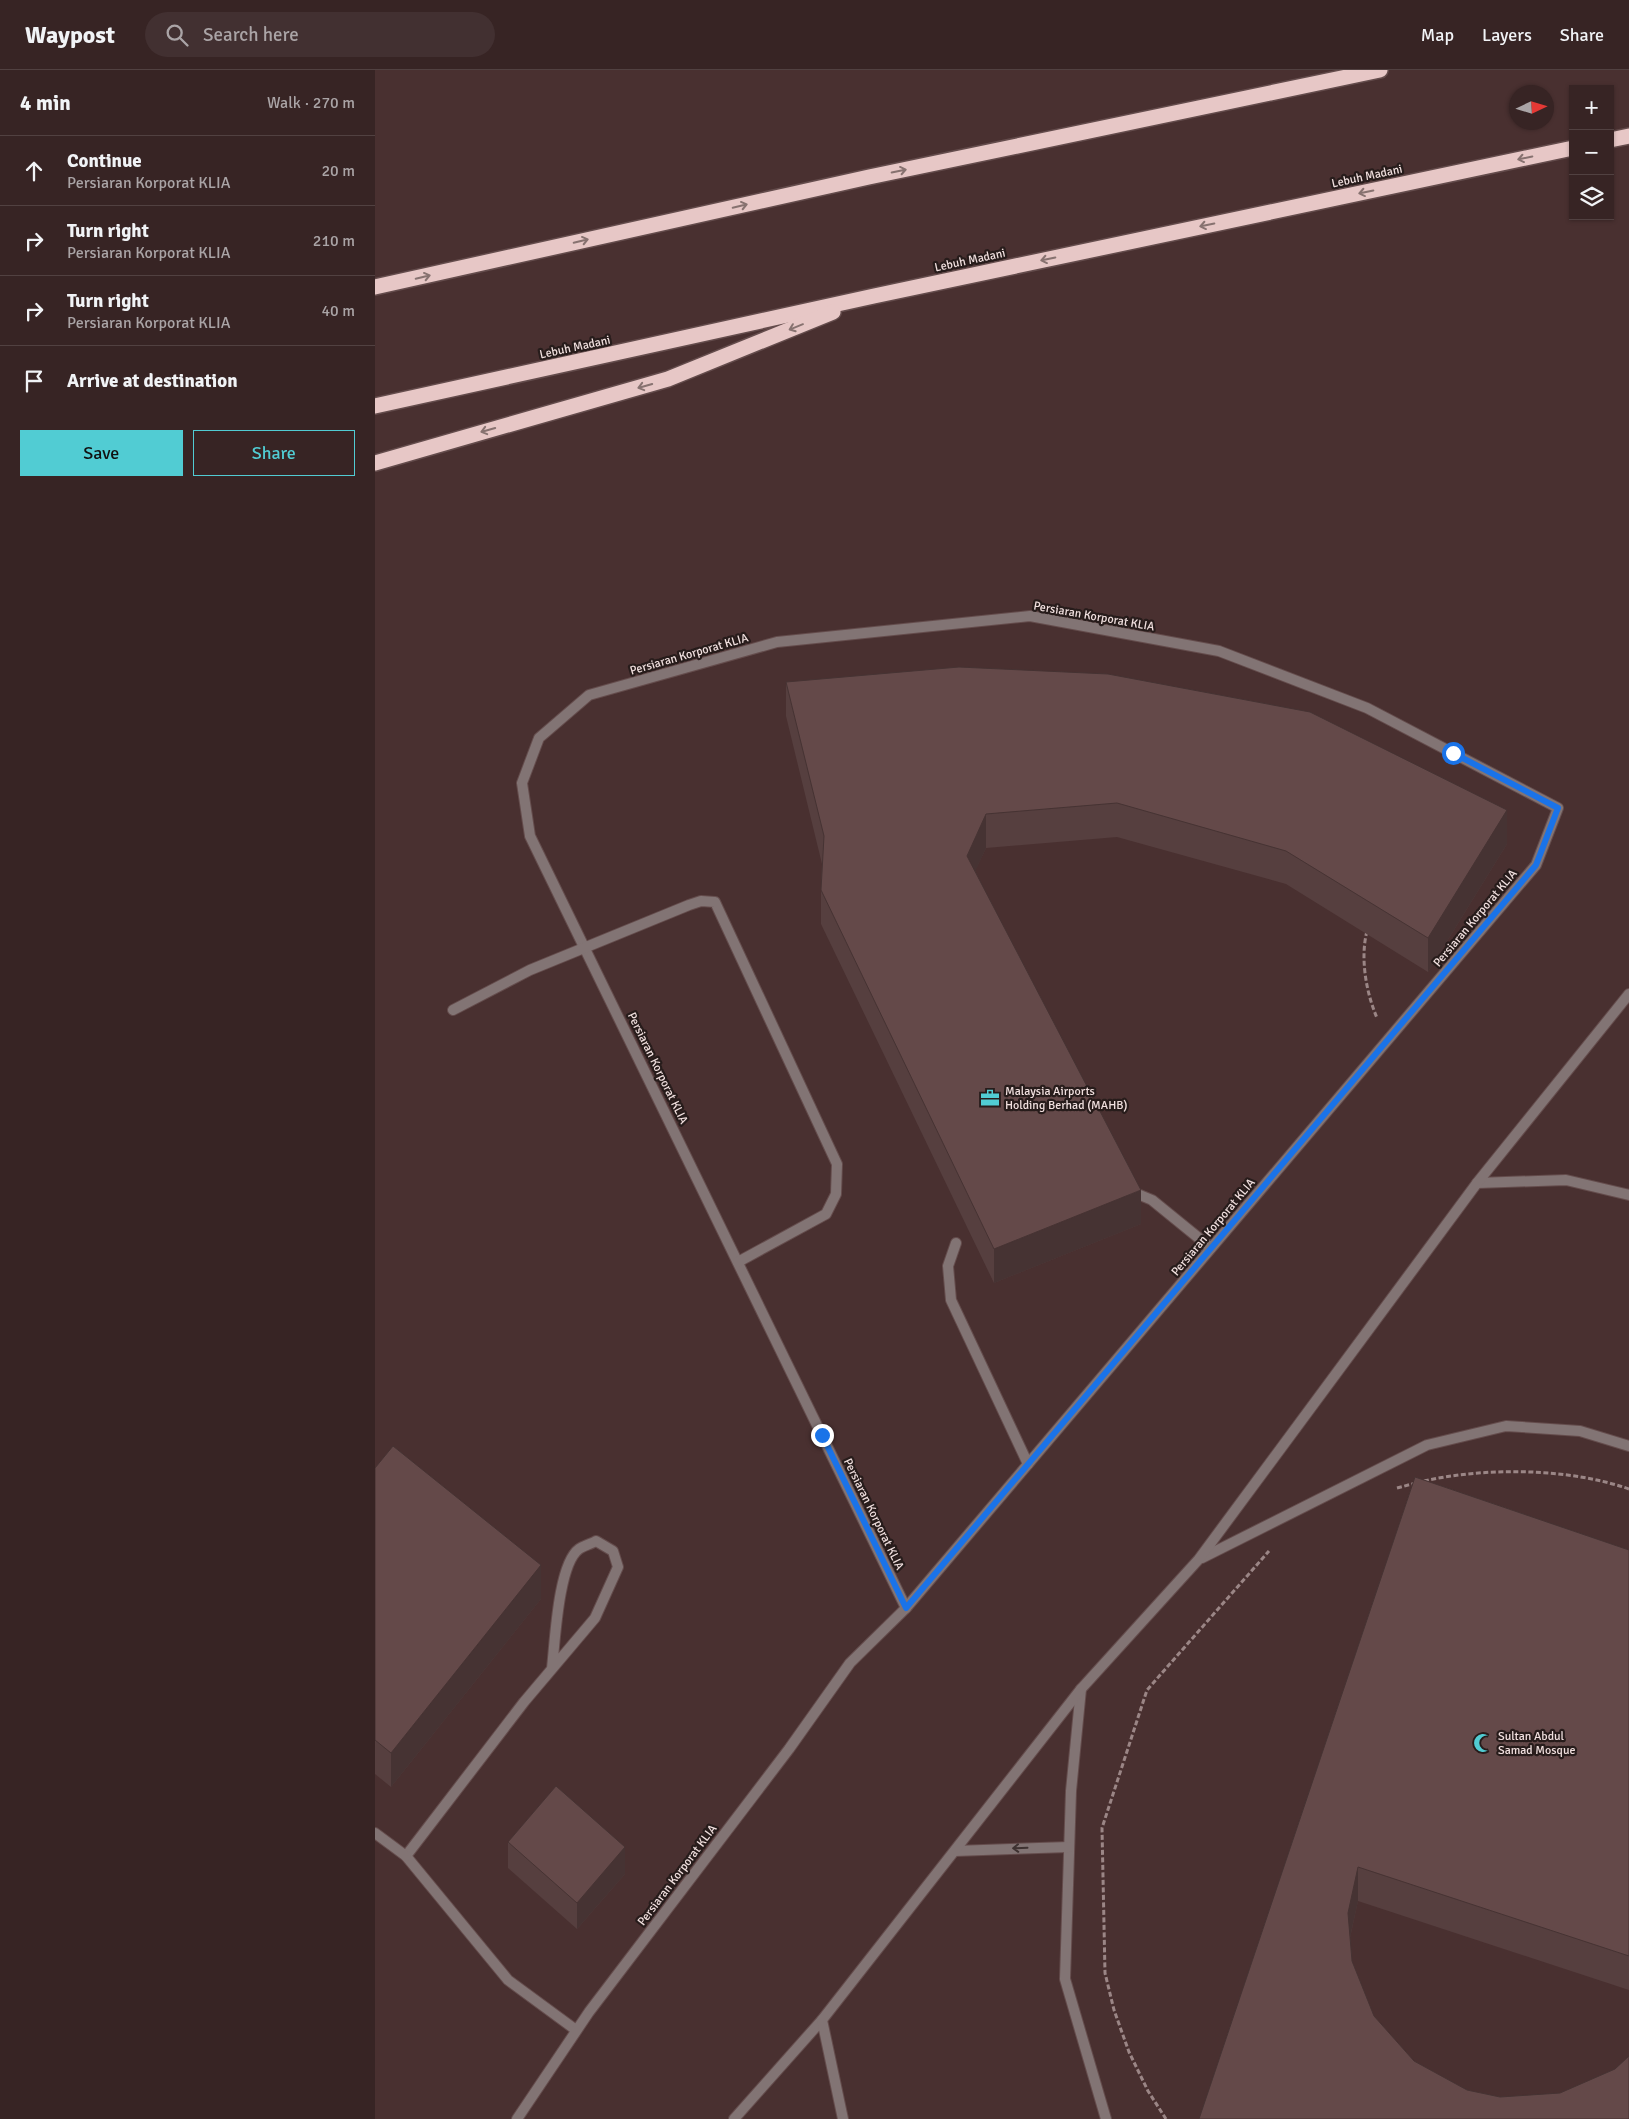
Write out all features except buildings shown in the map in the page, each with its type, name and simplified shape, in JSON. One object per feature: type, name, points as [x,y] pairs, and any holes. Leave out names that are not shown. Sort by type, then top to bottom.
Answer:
[{"type":"highway","points":[[375,287],[869,177],[1380,70]]},
{"type":"highway","points":[[1614,139],[1629,136]]},
{"type":"highway","name":"Lebuh Madani","points":[[375,406],[874,296],[1569,149]]},
{"type":"highway","points":[[375,463],[668,379],[874,296]]},
{"type":"lane","name":"Persiaran Korporat KLIA","points":[[517,2119],[576,2030],[789,1749],[850,1663],[906,1608],[1536,865],[1558,808],[1367,708],[1219,651],[1030,616],[777,642],[589,695],[539,738],[522,783],[530,836],[906,1608]]},
{"type":"lane","points":[[453,1010],[530,970],[701,901],[715,902],[837,1164],[837,1194],[826,1214],[738,1262]]},
{"type":"lane","points":[[734,2119],[821,2020],[1081,1689],[1199,1559],[1477,1183],[1629,994]]},
{"type":"lane","points":[[1477,1183],[1567,1180],[1629,1195]]},
{"type":"lane","points":[[1122,1188],[1152,1200],[1211,1248]]},
{"type":"lane","points":[[956,1243],[948,1266],[951,1300],[1028,1464]]},
{"type":"lane","points":[[1199,1559],[1427,1445],[1506,1426],[1579,1431],[1629,1446]]},
{"type":"lane","points":[[406,1856],[524,1702],[595,1618],[618,1567],[613,1551],[596,1541],[577,1550],[565,1570],[557,1616],[552,1668]]},
{"type":"lane","points":[[1081,1689],[1071,1791],[1065,1979],[1105,2119]]},
{"type":"lane","points":[[375,1833],[406,1856],[508,1980],[576,2030]]},
{"type":"lane","points":[[955,1851],[1069,1847]]},
{"type":"lane","points":[[821,2020],[843,2119]]},
{"type":"path","points":[[1369,925],[1365,938],[1366,980],[1375,1012],[1387,1041]]},
{"type":"path","points":[[1395,1488],[1436,1478],[1475,1473],[1530,1471],[1610,1483],[1629,1489]]},
{"type":"path","points":[[1166,2119],[1148,2091],[1129,2052],[1105,1973],[1102,1828],[1147,1690],[1270,1550]]},
{"type":"place","name":"Malaysia Airports Holding Berhad (MAHB)","points":[[990,1098]]},
{"type":"place","name":"Sultan Abdul Samad Mosque","points":[[1483,1743]]},
{"type":"route","points":[[822,1435],[906,1608],[1536,865],[1558,808],[1453,753]]}]
